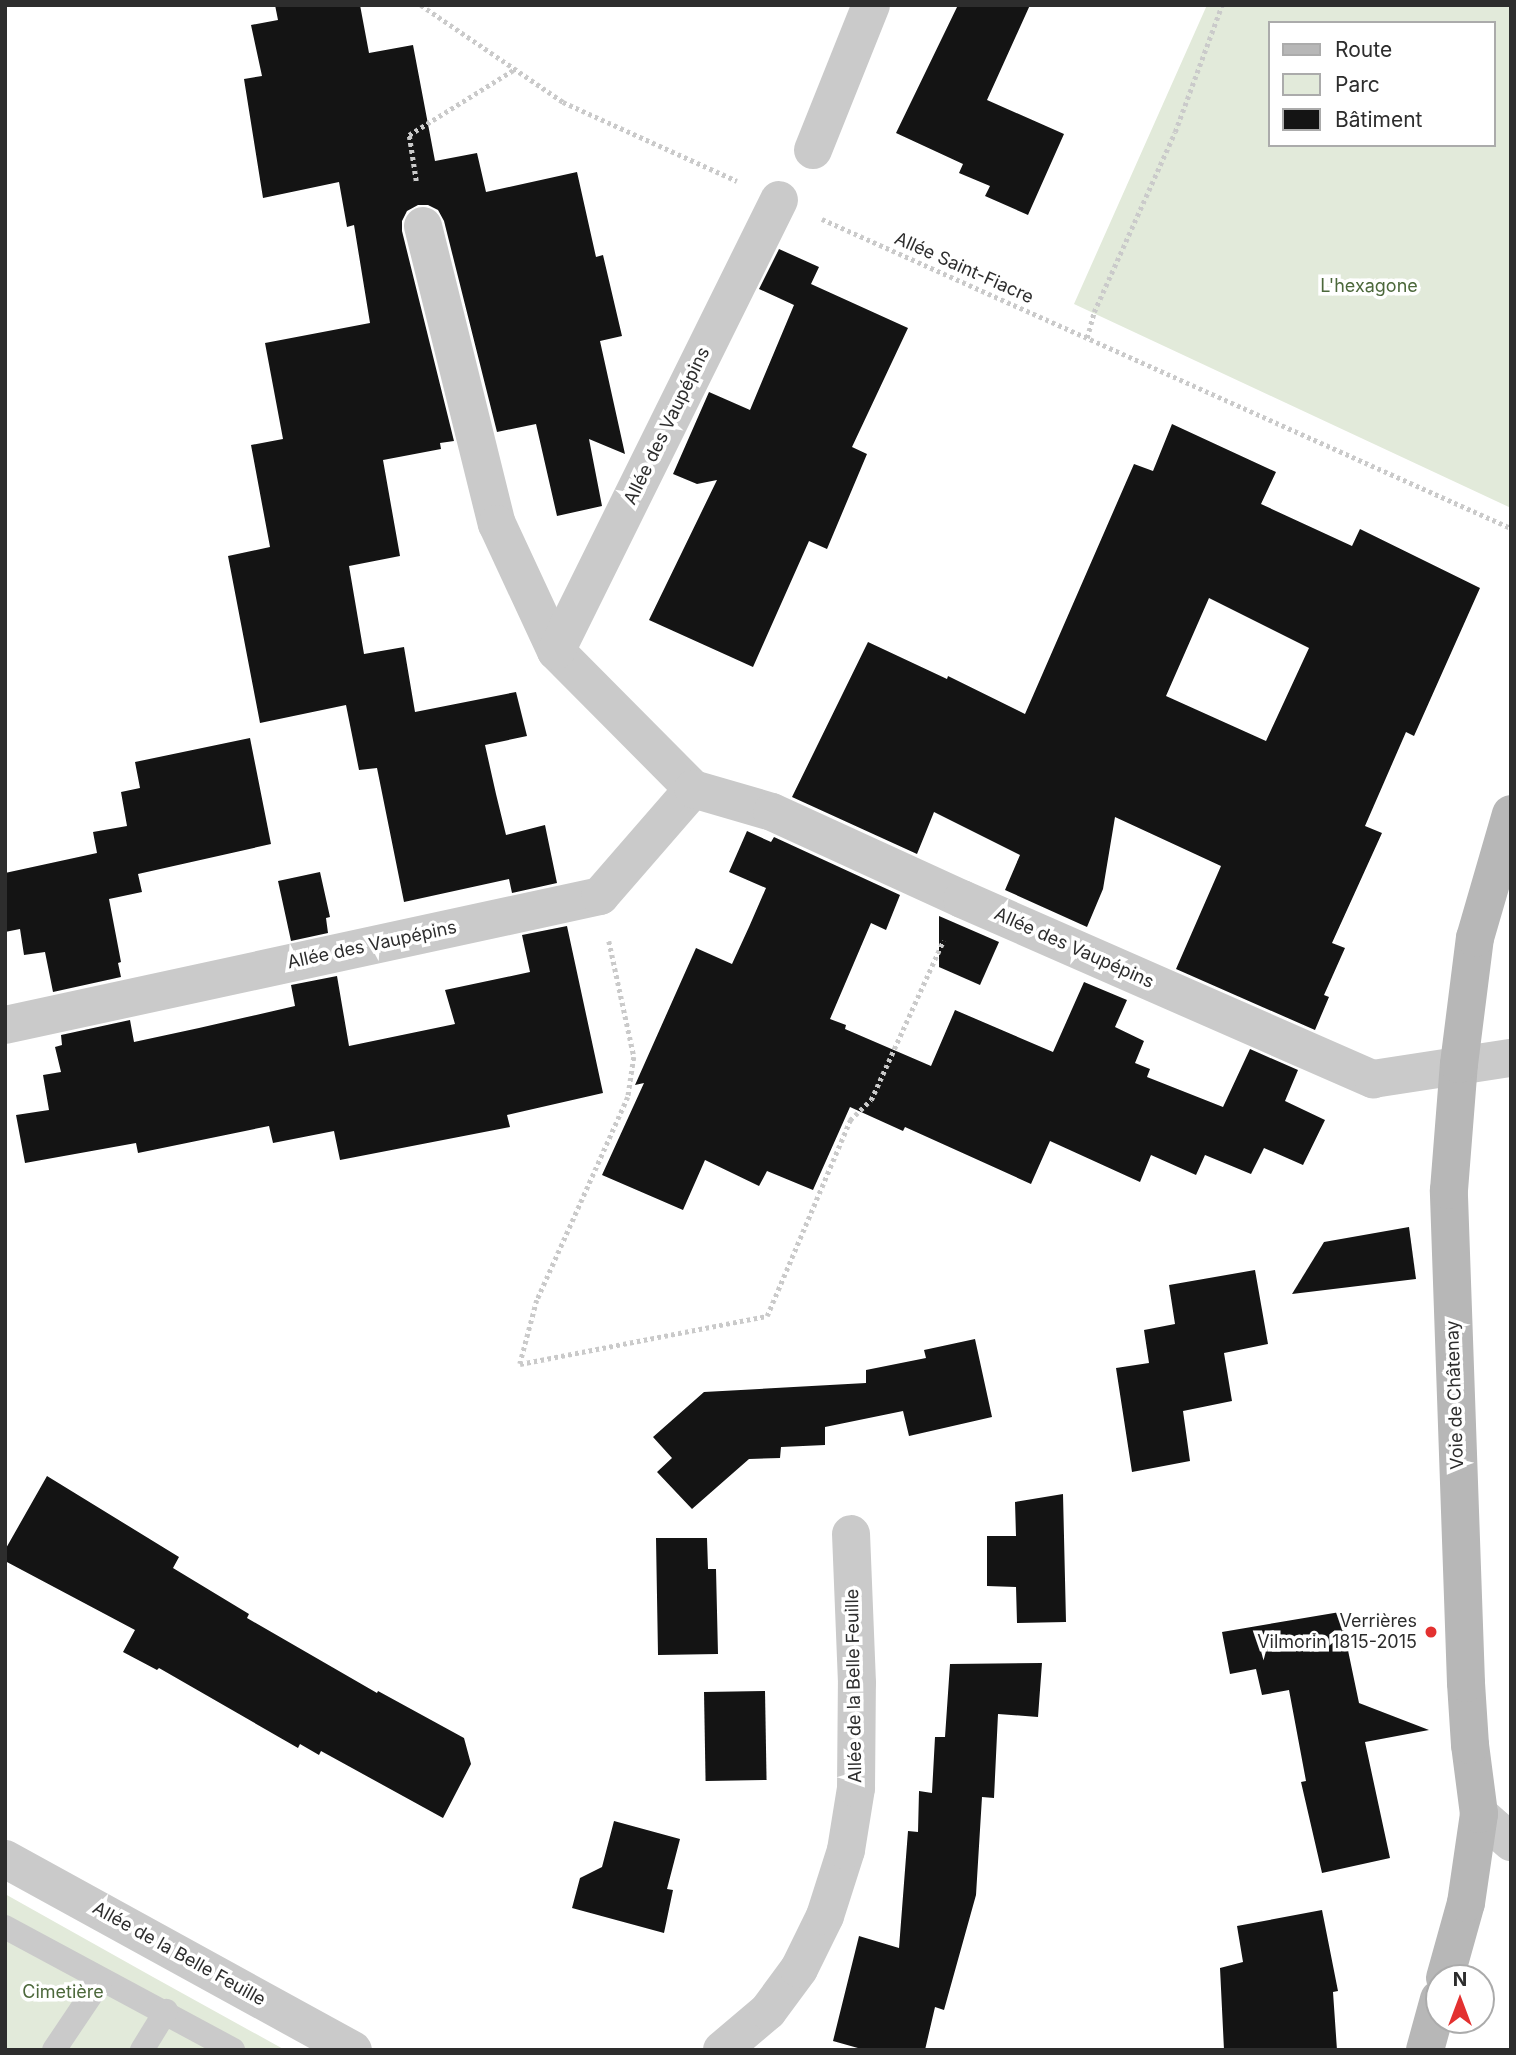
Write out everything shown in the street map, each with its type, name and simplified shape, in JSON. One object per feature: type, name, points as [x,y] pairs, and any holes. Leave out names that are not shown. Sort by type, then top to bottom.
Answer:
[{"type":"street","points":[[814,150],[871,5]]},
{"type":"street","name":"Allée des Vaupépins","points":[[556,651],[779,200]]},
{"type":"street","name":"Allée des Vaupépins","points":[[423,226],[497,524],[556,651],[693,789],[772,812],[962,899],[1373,1079],[1511,1058]]},
{"type":"street","points":[[600,896],[693,789]]},
{"type":"street","name":"Voie de Châtenay","points":[[1449,1964],[1466,1903],[1479,1814],[1470,1745],[1466,1683],[1449,1203],[1459,1064],[1475,938],[1511,814]]},
{"type":"street","name":"Allée des Vaupépins","points":[[5,1025],[600,896]]},
{"type":"street","name":"Allée de la Belle Feuille","points":[[722,2050],[768,2011],[799,1969],[825,1916],[846,1850],[856,1788],[857,1683],[851,1534]]},
{"type":"street","points":[[1479,1814],[1511,1842]]},
{"type":"street","name":"Allée de la Belle Feuille","points":[[5,1859],[353,2050]]},
{"type":"lane","points":[[5,1927],[101,1980],[166,2011],[233,2050]]},
{"type":"lane","points":[[54,2050],[101,1980]]},
{"type":"lane","points":[[142,2050],[166,2011]]},
{"type":"path","name":"Allée Saint-Fiacre","points":[[421,5],[563,102],[1511,528]]},
{"type":"path","points":[[1087,338],[1094,312],[1175,132],[1222,5]]},
{"type":"path","points":[[423,226],[409,135],[515,69]]},
{"type":"path","points":[[600,896],[634,1057],[628,1097],[537,1300],[520,1364],[767,1316],[850,1119],[871,1100],[962,899]]},
{"type":"green space","name":"L'hexagone","points":[[1207,5],[1511,5],[1511,508],[1074,304]]},
{"type":"green space","name":"Cimetière","points":[[5,1894],[153,1977],[285,2050],[5,2050]]},
{"type":"building","points":[[275,5],[360,5],[369,53],[413,45],[435,161],[477,153],[486,192],[577,172],[596,257],[603,255],[622,336],[600,341],[625,454],[589,439],[602,506],[557,516],[536,424],[497,432],[444,221],[438,210],[428,205],[418,205],[407,211],[402,221],[402,231],[454,441],[440,443],[441,449],[383,460],[400,556],[349,566],[364,654],[404,647],[415,712],[516,692],[527,736],[485,745],[506,835],[545,825],[557,883],[512,893],[509,879],[404,902],[377,768],[359,770],[346,705],[260,723],[228,556],[270,547],[251,445],[283,439],[265,343],[370,323],[354,225],[347,227],[339,182],[263,198],[244,79],[262,76],[251,25],[278,20]]},
{"type":"building","points":[[958,5],[1030,5],[987,100],[1064,134],[1028,215],[985,196],[990,186],[959,173],[963,164],[896,133]]},
{"type":"building","points":[[779,249],[819,267],[811,284],[908,328],[852,447],[867,454],[827,549],[809,541],[753,667],[649,620],[717,480],[697,484],[673,474],[709,392],[750,410],[794,305],[759,289]]},
{"type":"building","points":[[1172,424],[1276,472],[1261,504],[1352,546],[1360,529],[1480,588],[1414,736],[1406,732],[1365,826],[1382,833],[1332,943],[1345,948],[1324,995],[1329,997],[1315,1030],[1176,969],[1221,866],[1115,817],[1103,889],[1087,927],[1005,890],[1020,855],[934,812],[917,854],[792,797],[868,642],[947,679],[948,676],[1025,714],[1134,464],[1153,471]],"holes":[[[1209,598],[1309,648],[1266,741],[1166,696]]]},
{"type":"building","points":[[250,738],[271,844],[138,874],[142,892],[109,899],[121,962],[118,963],[121,977],[53,992],[45,952],[24,955],[20,929],[5,932],[5,873],[97,853],[93,832],[127,826],[121,792],[140,788],[135,762]]},
{"type":"building","points":[[747,831],[771,842],[774,837],[900,895],[886,930],[871,923],[830,1019],[846,1025],[845,1029],[931,1066],[955,1010],[1053,1052],[1084,982],[1127,1000],[1115,1027],[1144,1041],[1135,1063],[1150,1069],[1147,1077],[1223,1107],[1250,1049],[1298,1070],[1285,1101],[1325,1120],[1303,1165],[1264,1148],[1251,1174],[1205,1155],[1196,1175],[1151,1155],[1140,1182],[1050,1141],[1031,1184],[905,1127],[903,1131],[850,1107],[813,1190],[767,1171],[759,1186],[705,1160],[683,1210],[602,1175],[644,1083],[635,1085],[696,948],[732,964],[766,888],[729,872]]},
{"type":"building","points":[[320,872],[330,917],[326,918],[328,933],[291,941],[278,881]]},
{"type":"building","points":[[939,916],[999,942],[980,985],[939,967]]},
{"type":"building","points":[[567,926],[603,1093],[507,1115],[510,1127],[340,1160],[334,1131],[273,1143],[269,1126],[138,1153],[136,1143],[25,1163],[16,1115],[49,1110],[43,1075],[61,1072],[55,1047],[62,1045],[61,1035],[130,1020],[134,1042],[295,1006],[291,985],[337,976],[349,1046],[455,1024],[445,990],[530,972],[522,935]]},
{"type":"building","points":[[1409,1227],[1416,1279],[1292,1294],[1324,1242]]},
{"type":"building","points":[[1255,1270],[1268,1344],[1224,1353],[1232,1401],[1183,1411],[1190,1461],[1132,1472],[1116,1368],[1149,1363],[1144,1330],[1175,1324],[1169,1285]]},
{"type":"building","points":[[975,1339],[992,1417],[909,1436],[903,1411],[825,1427],[825,1445],[781,1447],[780,1458],[749,1459],[692,1509],[657,1472],[672,1458],[653,1437],[704,1392],[866,1383],[866,1370],[926,1358],[924,1350]]},
{"type":"building","points":[[47,1476],[179,1557],[173,1568],[249,1614],[247,1618],[377,1693],[378,1691],[464,1738],[471,1764],[443,1818],[321,1751],[319,1755],[300,1744],[298,1748],[159,1668],[157,1670],[123,1652],[135,1630],[5,1561],[5,1550]]},
{"type":"building","points":[[1063,1494],[1066,1622],[1017,1623],[1016,1587],[987,1586],[987,1536],[1016,1536],[1015,1502]]},
{"type":"building","points":[[656,1538],[707,1538],[708,1569],[716,1569],[718,1654],[658,1655]]},
{"type":"building","points":[[1340,1612],[1359,1703],[1429,1730],[1365,1742],[1390,1858],[1322,1873],[1301,1782],[1306,1781],[1289,1690],[1262,1695],[1256,1669],[1230,1674],[1222,1632]]},
{"type":"building","points":[[1042,1663],[1038,1717],[998,1714],[994,1798],[982,1797],[976,1895],[944,2010],[935,2007],[925,2050],[865,2050],[833,2041],[859,1936],[899,1948],[908,1831],[918,1832],[919,1791],[932,1793],[935,1737],[945,1737],[950,1664]]},
{"type":"building","points":[[765,1691],[767,1780],[706,1781],[704,1692]]},
{"type":"building","points":[[614,1821],[680,1839],[667,1889],[673,1890],[664,1933],[572,1908],[580,1878],[602,1867]]},
{"type":"building","points":[[1322,1910],[1338,1991],[1333,1992],[1337,2050],[1224,2050],[1220,1968],[1243,1962],[1237,1926]]},
{"type":"place","name":"Verrières Vilmorin 1815-2015","points":[[1431,1632]]}]
